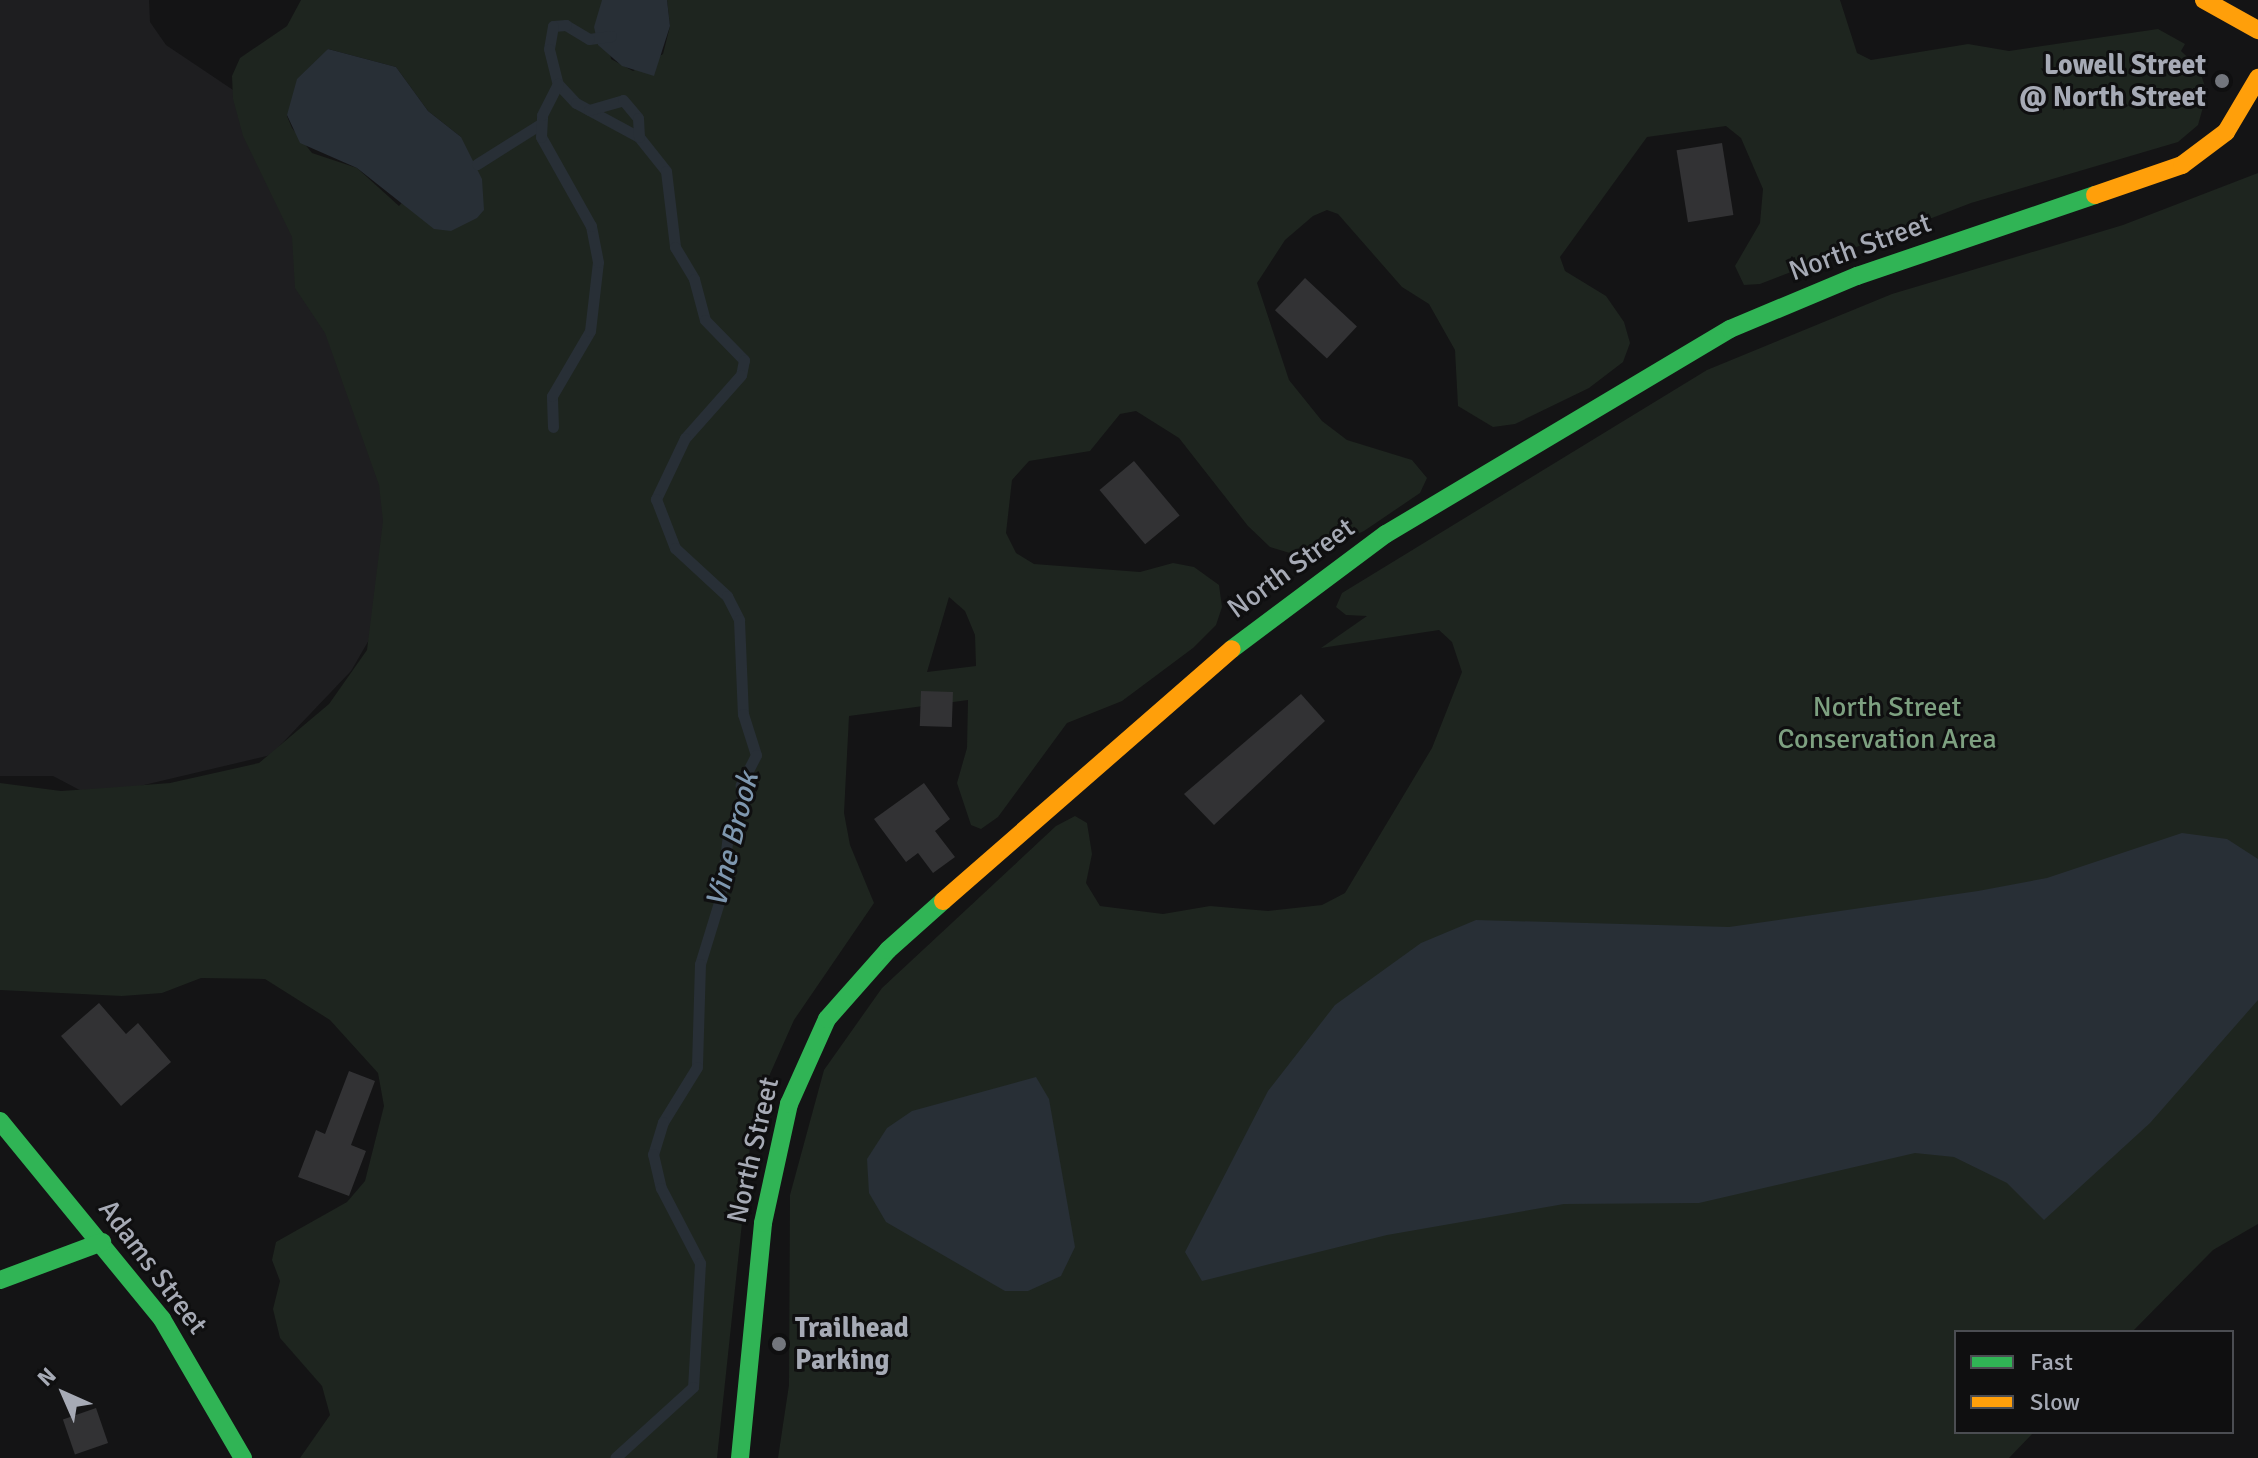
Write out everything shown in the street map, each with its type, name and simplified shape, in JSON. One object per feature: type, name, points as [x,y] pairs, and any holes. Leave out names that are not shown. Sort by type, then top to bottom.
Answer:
[{"type":"street","points":[[2204,0],[2258,30]]},
{"type":"street","name":"North Street","points":[[740,1458],[763,1223],[789,1104],[827,1019],[906,934],[1200,672],[1410,519],[1646,375],[1760,315],[2182,165],[2226,132],[2258,78]]},
{"type":"street","name":"Adams Street","points":[[0,1121],[102,1242],[179,1344],[243,1458]]},
{"type":"street","points":[[0,1280],[102,1242]]},
{"type":"shaded area","points":[[0,0],[149,0],[150,22],[166,45],[245,98],[413,564],[351,671],[271,755],[93,797],[53,776],[0,776]]},
{"type":"shaded area","points":[[602,0],[667,0],[670,26],[654,76],[622,66],[598,45],[594,27]]},
{"type":"shaded area","points":[[328,49],[396,67],[428,111],[461,137],[482,179],[484,210],[477,218],[451,231],[434,229],[357,168],[300,143],[287,115],[297,79]]},
{"type":"shaded area","points":[[2182,833],[2227,839],[2258,859],[2258,1000],[2150,1123],[2044,1220],[2007,1183],[1954,1157],[1915,1153],[1699,1203],[1564,1204],[1387,1235],[1202,1281],[1185,1252],[1268,1091],[1335,1005],[1421,943],[1476,920],[1729,927],[2047,878]]},
{"type":"shaded area","points":[[1036,1077],[1049,1099],[1075,1247],[1061,1276],[1028,1291],[1005,1291],[886,1222],[869,1193],[867,1159],[887,1128],[912,1111]]},
{"type":"green space","points":[[301,0],[602,0],[611,59],[633,71],[663,54],[670,26],[667,0],[1840,0],[1857,53],[1871,60],[1968,44],[2009,51],[2158,29],[2185,44],[2181,51],[2199,68],[2207,93],[2198,125],[2178,142],[1971,203],[1760,284],[1744,285],[1735,266],[1760,223],[1763,189],[1741,138],[1726,126],[1647,137],[1560,257],[1565,271],[1606,296],[1624,322],[1630,343],[1623,362],[1589,388],[1515,424],[1493,427],[1458,406],[1455,350],[1429,304],[1402,287],[1338,214],[1327,210],[1313,216],[1285,240],[1257,283],[1289,380],[1322,421],[1347,440],[1412,460],[1427,478],[1420,493],[1364,531],[1320,551],[1290,553],[1270,547],[1248,526],[1179,438],[1136,411],[1120,414],[1090,451],[1029,461],[1012,480],[1006,533],[1016,553],[1034,564],[1140,572],[1173,563],[1194,567],[1219,585],[1222,607],[1216,625],[1193,648],[1122,701],[1067,723],[998,817],[981,829],[971,825],[957,783],[967,748],[968,700],[849,716],[844,813],[850,845],[874,903],[794,1020],[754,1110],[717,1458],[300,1458],[330,1415],[322,1386],[280,1338],[273,1309],[280,1281],[272,1260],[276,1242],[347,1202],[365,1181],[384,1106],[378,1073],[330,1020],[265,979],[201,978],[162,993],[122,996],[0,990],[0,783],[61,791],[170,783],[259,763],[329,704],[367,650],[383,521],[379,485],[325,333],[295,288],[292,237],[243,136],[233,99],[232,76],[240,58],[287,26]],"holes":[[[328,49],[396,67],[428,111],[461,137],[399,206],[357,168],[312,153],[292,128],[287,116],[293,99]],[[949,597],[965,611],[975,635],[976,666],[927,672]]]},
{"type":"green space","name":"North Street Conservation Area","points":[[2258,173],[2258,1224],[2213,1250],[2134,1330],[1954,1330],[1954,1434],[2032,1434],[2009,1458],[778,1458],[789,1385],[790,1195],[824,1070],[882,988],[1056,826],[1075,816],[1087,823],[1092,854],[1086,883],[1100,906],[1163,914],[1210,906],[1268,911],[1322,905],[1345,893],[1432,748],[1462,672],[1452,642],[1439,630],[1321,648],[1367,616],[1346,615],[1336,607],[1342,593],[1707,370],[1892,294],[2123,225]]},
{"type":"building","points":[[1722,143],[1733,215],[1688,222],[1677,150]]},
{"type":"building","points":[[1305,278],[1357,326],[1327,359],[1275,310]]},
{"type":"building","points":[[1134,461],[1180,515],[1145,544],[1100,490]]},
{"type":"building","points":[[921,691],[953,692],[952,727],[920,726]]},
{"type":"building","points":[[1301,694],[1325,721],[1214,825],[1184,794]]},
{"type":"building","points":[[924,783],[950,819],[935,831],[955,857],[933,873],[918,853],[906,862],[874,819]]},
{"type":"building","points":[[99,1003],[126,1034],[138,1023],[171,1062],[121,1106],[61,1036]]},
{"type":"building","points":[[349,1071],[375,1081],[351,1145],[366,1151],[349,1196],[298,1177],[316,1130],[325,1134]]},
{"type":"building","points":[[96,1408],[108,1443],[75,1454],[63,1419]]},
{"type":"waterway","name":"Vine Brook","points":[[611,36],[589,39],[566,25],[553,26],[549,49],[558,84],[576,103],[639,137],[666,171],[675,247],[694,279],[705,320],[744,360],[741,375],[685,438],[656,499],[675,548],[727,596],[739,620],[743,714],[756,755],[741,785],[742,803],[728,835],[720,899],[700,964],[697,1067],[663,1122],[653,1154],[661,1188],[700,1263],[693,1387],[615,1458]]},
{"type":"waterway","points":[[553,427],[552,396],[590,331],[598,262],[591,226],[541,137],[542,115],[558,84]]},
{"type":"waterway","points":[[589,110],[623,100],[638,118],[639,137]]},
{"type":"waterway","points":[[477,164],[539,125]]},
{"type":"traffic: fast","points":[[1232,649],[1386,534],[1730,329],[1857,276],[2095,195]]},
{"type":"traffic: fast","points":[[740,1458],[763,1223],[789,1104],[827,1019],[888,950],[943,901]]},
{"type":"traffic: fast","points":[[0,1121],[162,1319],[243,1458]]},
{"type":"traffic: fast","points":[[0,1280],[102,1242]]},
{"type":"traffic: slow","points":[[2204,0],[2258,30]]},
{"type":"traffic: slow","points":[[2095,195],[2182,165],[2226,132],[2258,78]]},
{"type":"traffic: slow","points":[[943,901],[1232,649]]},
{"type":"place","name":"Lowell Street @ North Street","points":[[2222,81]]},
{"type":"place","name":"Trailhead Parking","points":[[779,1344]]}]
